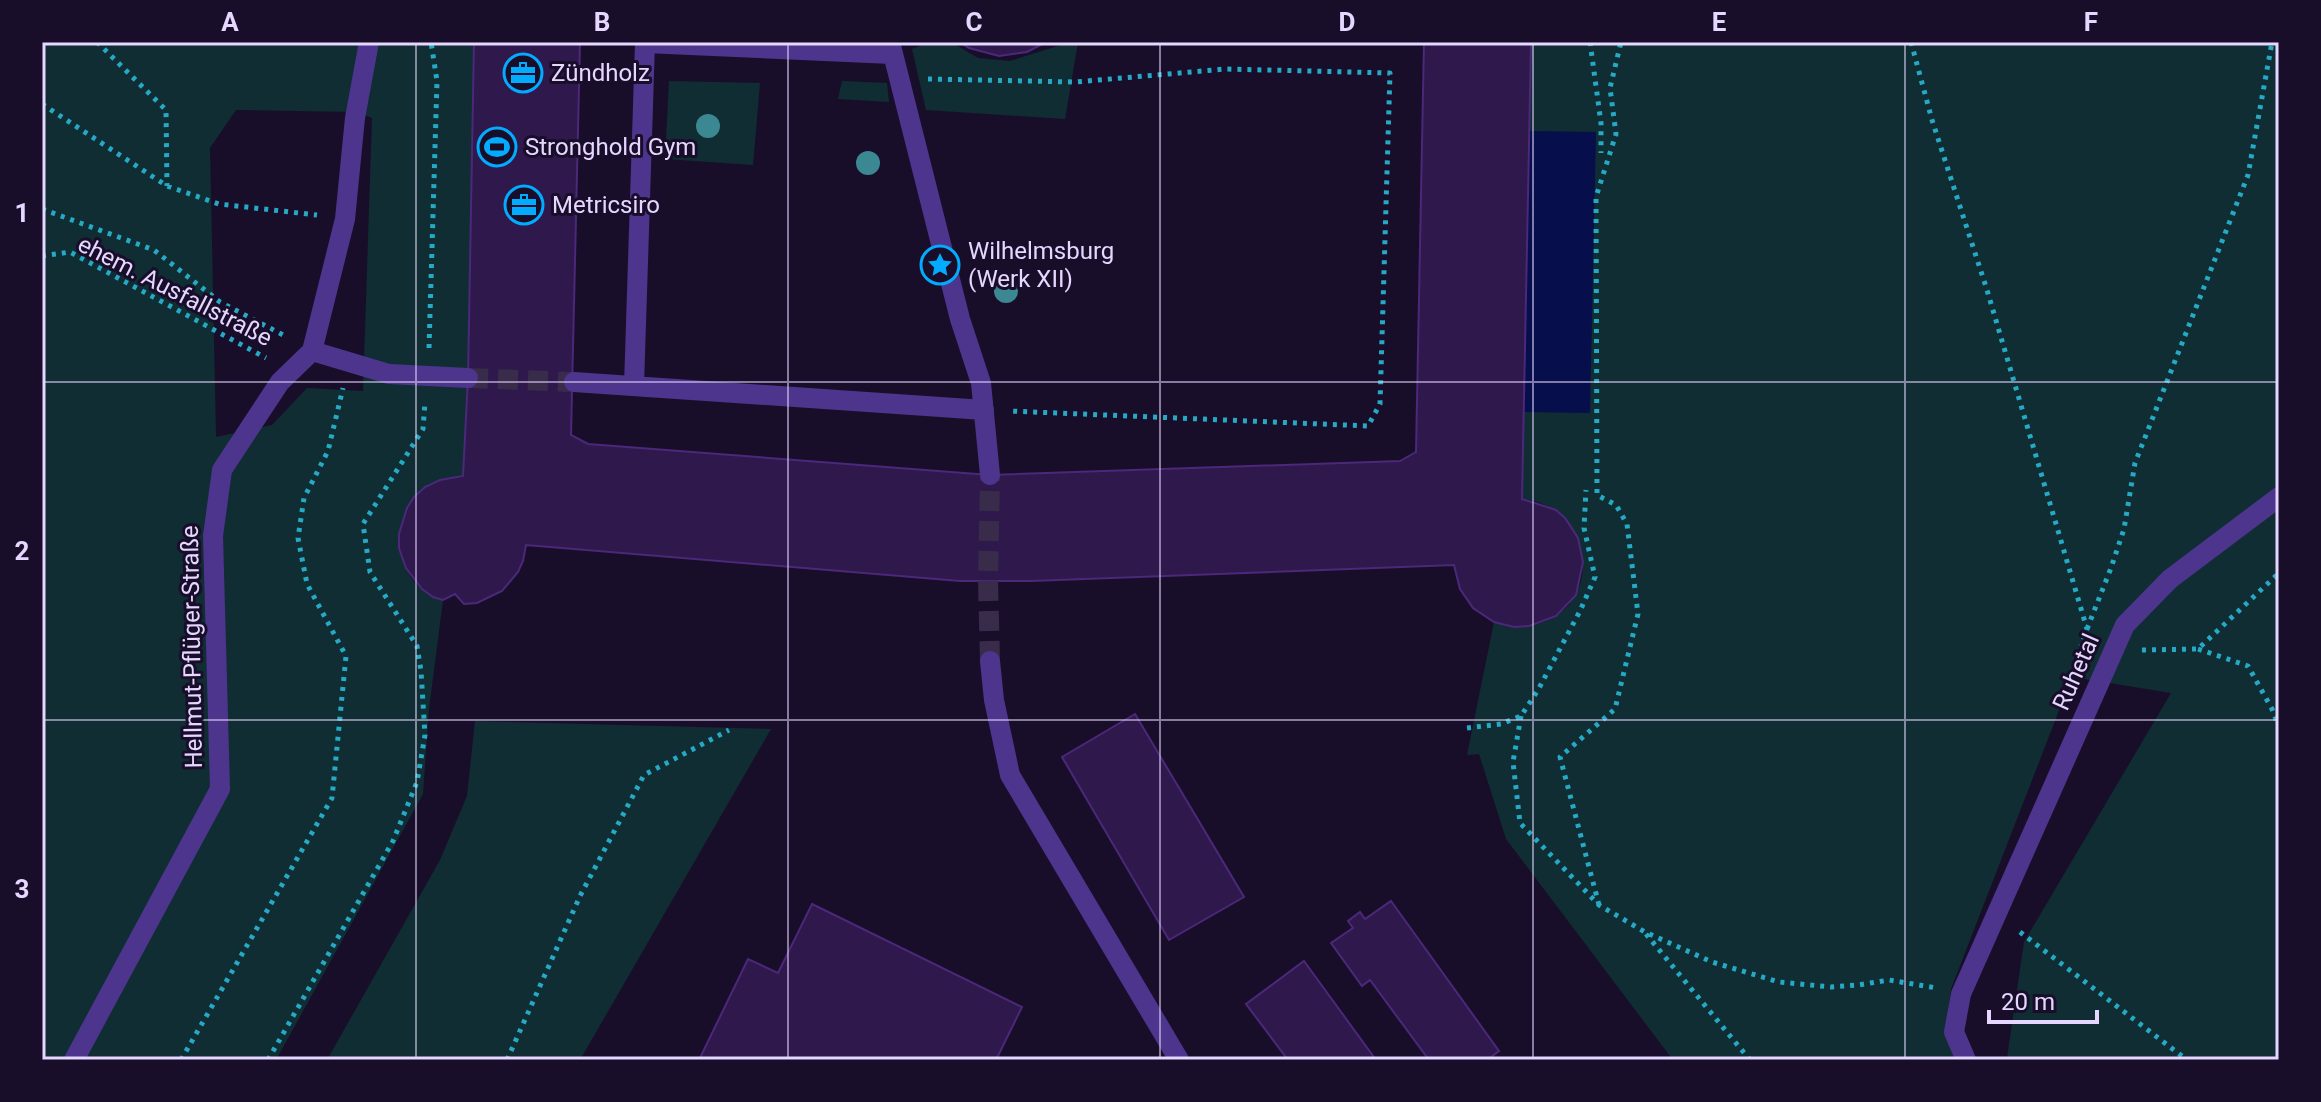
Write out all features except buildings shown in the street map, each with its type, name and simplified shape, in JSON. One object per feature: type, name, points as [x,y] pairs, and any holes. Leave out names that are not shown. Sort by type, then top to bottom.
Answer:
[{"type":"street","points":[[369,42],[355,118],[345,219],[312,351],[389,374],[468,378]]},
{"type":"street","points":[[634,386],[645,43],[891,48],[960,319],[981,383],[990,475]]},
{"type":"street","name":"Hellmut-Pflüger-Straße","points":[[74,1060],[220,789],[213,536],[222,470],[290,371],[312,351]]},
{"type":"street","points":[[574,382],[984,410]]},
{"type":"street","name":"Ruhetal","points":[[1966,1060],[1954,1032],[1961,994],[2125,625],[2170,579],[2279,497]]},
{"type":"street","points":[[990,661],[994,700],[1010,775],[1179,1060]]},
{"type":"path","points":[[97,42],[166,110],[167,186]]},
{"type":"path","points":[[429,352],[437,81],[431,42]]},
{"type":"path","points":[[1590,42],[1601,123],[1601,153]]},
{"type":"path","points":[[1599,905],[1560,757],[1615,709],[1638,614],[1627,524],[1616,505],[1597,495],[1596,197],[1616,134],[1610,88],[1621,42]]},
{"type":"path","points":[[1911,42],[2087,629]]},
{"type":"path","points":[[2079,655],[2124,529],[2135,463],[2248,175],[2272,42]]},
{"type":"path","points":[[899,79],[1076,82],[1225,69],[1390,73],[1380,404],[1368,426],[984,410]]},
{"type":"path","points":[[42,104],[167,186],[219,204],[345,219]]},
{"type":"path","points":[[42,209],[154,250],[220,302],[312,351]]},
{"type":"path","name":"ehem. Ausfallstraße","points":[[42,256],[70,252],[290,371]]},
{"type":"path","points":[[181,1060],[332,798],[346,656],[307,584],[298,538],[304,498],[328,451],[344,387]]},
{"type":"path","points":[[268,1060],[393,841],[417,782],[425,735],[417,646],[370,572],[363,524],[423,429],[425,398]]},
{"type":"path","points":[[1586,490],[1584,528],[1595,577],[1560,649],[1521,716],[1513,762],[1520,823],[1599,905],[1645,932],[1712,962],[1779,982],[1831,987],[1889,980],[1961,994]]},
{"type":"path","points":[[2198,649],[2279,573]]},
{"type":"path","points":[[2115,650],[2198,649],[2248,666],[2279,727]]},
{"type":"path","points":[[1467,728],[1501,724],[1521,716]]},
{"type":"path","points":[[507,1060],[580,896],[644,775],[729,730]]},
{"type":"path","points":[[1991,923],[2011,926],[2030,938],[2187,1060]]},
{"type":"path","points":[[1645,932],[1750,1060]]},
{"type":"green space","points":[[42,42],[474,42],[468,378],[463,476],[436,482],[414,498],[400,531],[400,548],[413,580],[426,592],[443,600],[429,709],[423,794],[276,1060],[42,1060]],"holes":[[[236,110],[358,112],[372,118],[363,391],[307,388],[272,425],[216,437],[210,148]]]},
{"type":"green space","points":[[929,42],[951,42],[978,58],[1010,61],[1065,42],[1078,42],[1065,119],[926,110],[912,49]]},
{"type":"green space","points":[[1531,42],[2279,42],[2279,1060],[2007,1058],[2024,942],[2171,693],[2072,677],[1951,989],[1945,1035],[1957,1060],[1673,1060],[1506,839],[1479,754],[1467,755],[1494,622],[1526,626],[1559,613],[1574,597],[1582,578],[1582,557],[1576,536],[1564,518],[1546,505],[1522,499]]},
{"type":"green space","points":[[669,81],[760,83],[753,165],[665,159]]},
{"type":"green space","points":[[842,81],[887,83],[889,102],[838,99]]},
{"type":"green space","points":[[475,721],[771,729],[580,1060],[327,1060],[440,860],[467,796]]},
{"type":"shaded area","points":[[1528,131],[1596,132],[1590,413],[1522,412]]},
{"type":"tunnel","points":[[468,378],[574,382]]},
{"type":"tunnel","points":[[990,475],[990,661]]},
{"type":"place","name":"Zündholz","points":[[523,73]]},
{"type":"place","name":"Stronghold Gym","points":[[497,147]]},
{"type":"place","name":"Metricsiro","points":[[524,205]]},
{"type":"place","name":"Wilhelmsburg (Werk XII)","points":[[940,265]]}]
